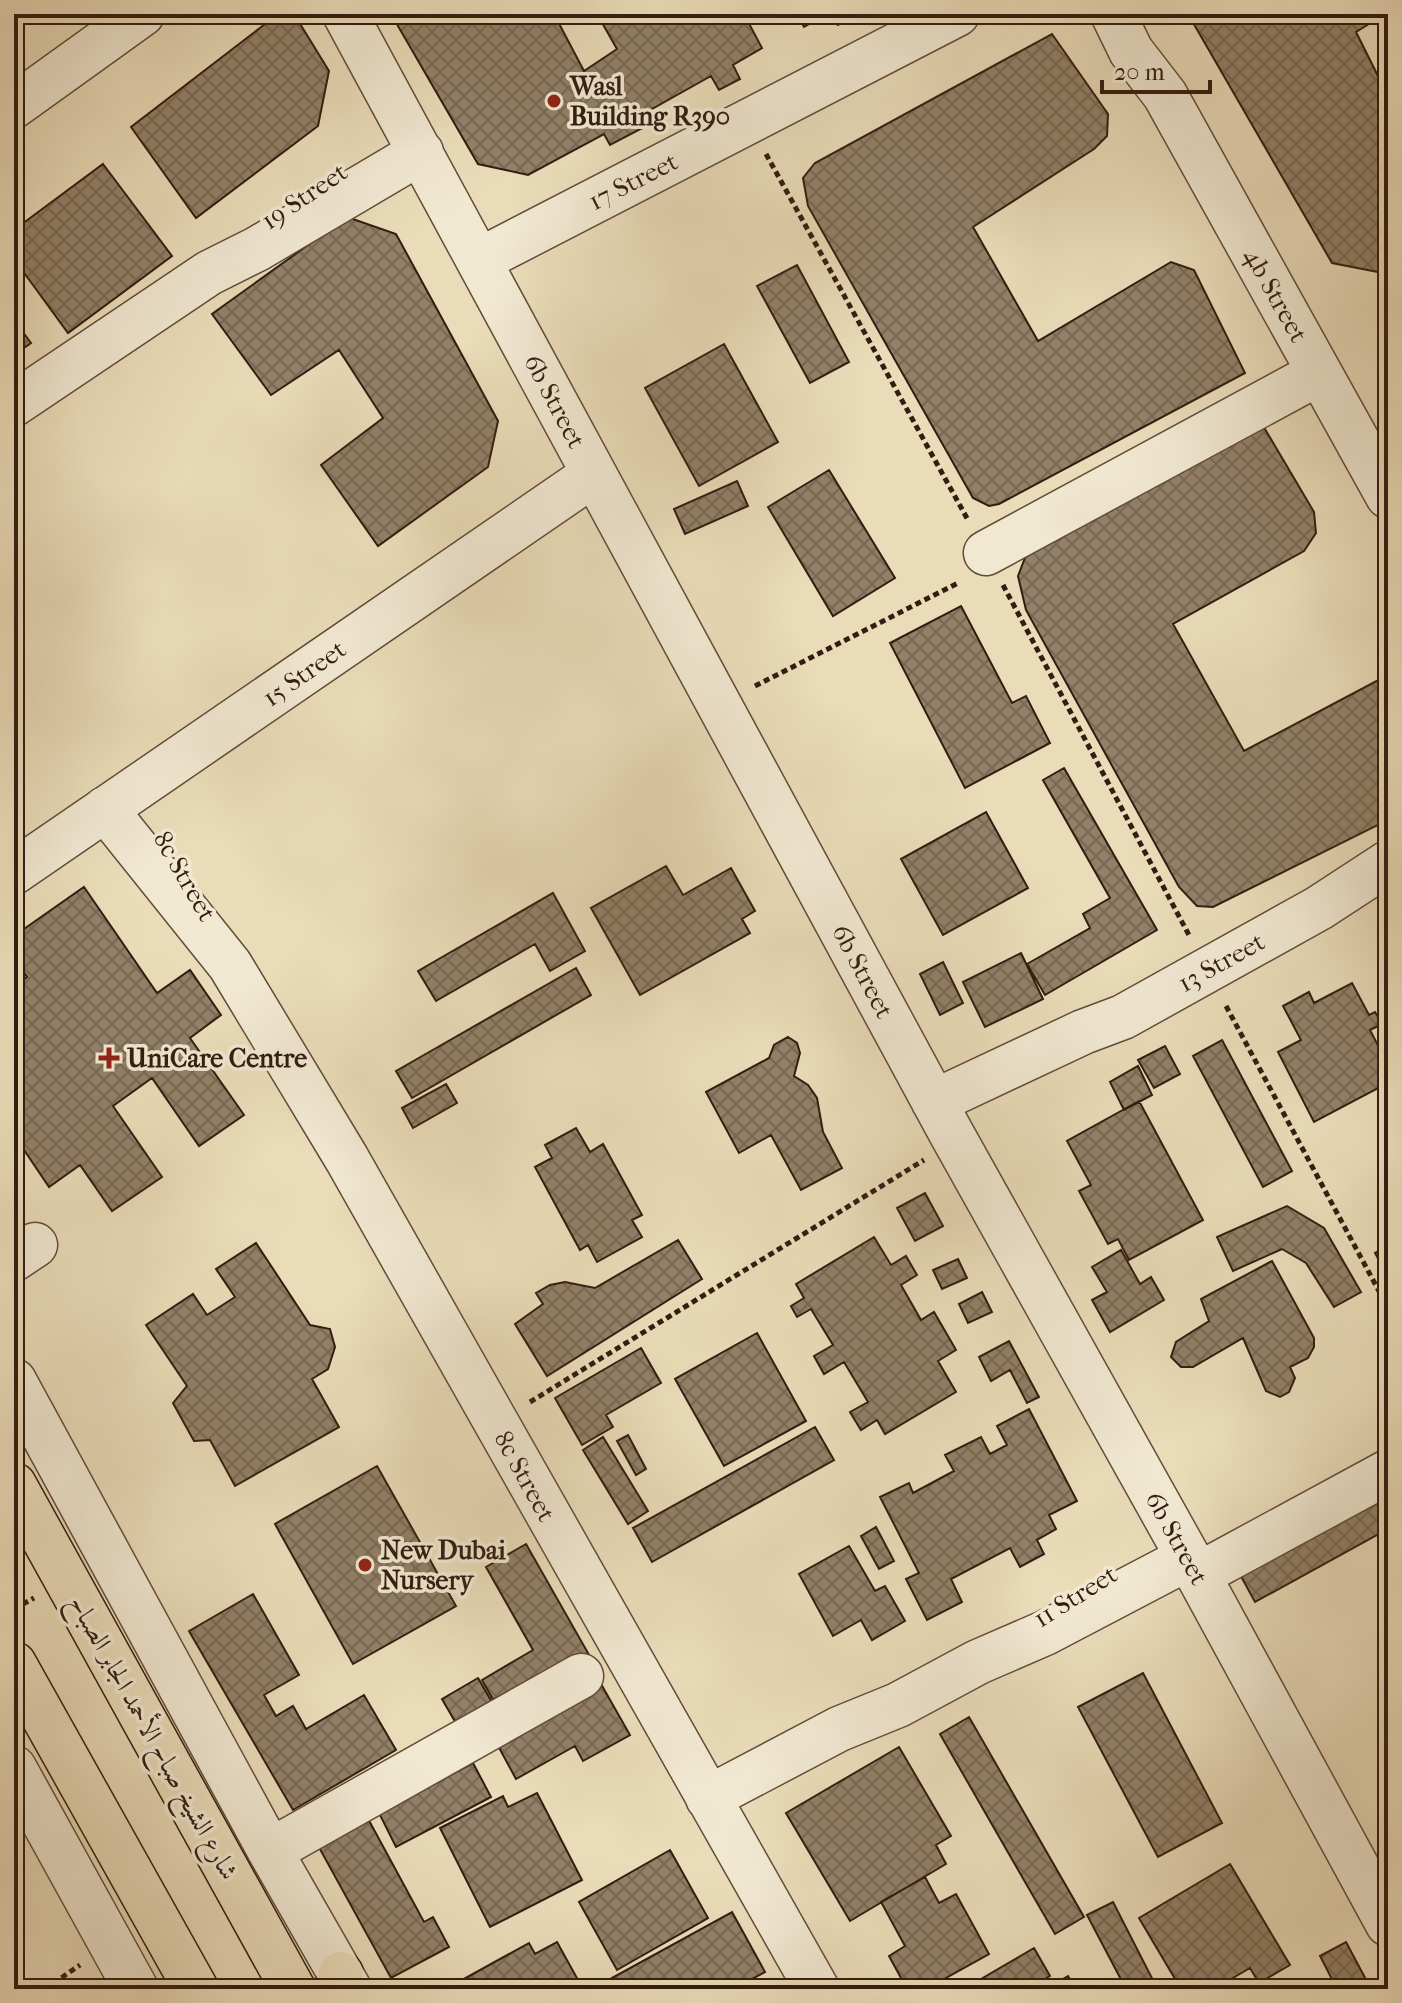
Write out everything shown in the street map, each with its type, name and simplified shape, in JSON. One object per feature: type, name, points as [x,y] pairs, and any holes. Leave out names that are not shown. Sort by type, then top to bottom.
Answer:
[{"type":"main road","name":"شارع الشيخ صباح الأحمد الجابر الصباح","points":[[14,1485],[293,1989]]},
{"type":"main road","points":[[14,1664],[196,1989]]},
{"type":"street","points":[[14,106],[142,14]]},
{"type":"street","name":"6b Street","points":[[345,14],[946,1125],[1187,1555],[1388,1924]]},
{"type":"street","name":"17 Street","points":[[480,260],[957,14]]},
{"type":"street","name":"4b Street","points":[[1113,14],[1131,51],[1165,95],[1388,496]]},
{"type":"street","name":"4b Street","points":[[1146,14],[1150,43],[1165,95]]},
{"type":"street","name":"19 Street","points":[[14,404],[209,273],[257,249],[414,140]]},
{"type":"street","points":[[989,559],[1319,373]]},
{"type":"street","name":"15 Street","points":[[14,872],[594,474]]},
{"type":"street","name":"8c Street","points":[[120,800],[208,915],[230,965],[347,1159],[817,1989]]},
{"type":"street","name":"13 Street","points":[[946,1125],[1072,1056],[1123,1017],[1319,908],[1388,863]]},
{"type":"street","name":"13 Street","points":[[1319,908],[1388,880]]},
{"type":"street","points":[[14,1381],[342,1984]]},
{"type":"street","name":"11 Street","points":[[714,1809],[839,1729],[898,1705],[978,1662],[1034,1638],[1187,1555],[1388,1472]]},
{"type":"street","points":[[270,1851],[581,1676]]},
{"type":"street","points":[[14,1768],[136,1989]]},
{"type":"path","points":[[748,122],[989,559],[1388,1308]]},
{"type":"path","points":[[720,704],[989,559]]},
{"type":"path","points":[[495,1423],[946,1125]]},
{"type":"building","points":[[278,14],[294,14],[329,71],[318,126],[196,218],[131,127]]},
{"type":"building","name":"Wasl Building R390","points":[[391,14],[554,14],[584,71],[617,49],[597,14],[744,14],[762,48],[733,65],[740,79],[719,90],[711,76],[645,113],[650,124],[610,145],[604,134],[528,175],[478,164]]},
{"type":"building","points":[[797,14],[827,14],[804,27]]},
{"type":"building","points":[[830,14],[856,14],[856,15],[838,25]]},
{"type":"building","points":[[1188,14],[1385,14],[1356,32],[1388,96],[1388,274],[1332,263]]},
{"type":"building","points":[[1052,34],[1108,114],[1107,136],[1094,149],[973,227],[1038,341],[1171,262],[1194,270],[1245,373],[999,504],[989,506],[973,498],[808,206],[803,178],[815,163]]},
{"type":"building","points":[[103,164],[172,256],[68,333],[14,259],[14,230]]},
{"type":"building","points":[[347,217],[396,234],[498,421],[488,467],[378,546],[321,465],[383,418],[339,350],[271,395],[212,314]]},
{"type":"building","points":[[797,265],[849,362],[810,383],[757,286]]},
{"type":"building","points":[[14,320],[31,343],[14,355]]},
{"type":"building","points":[[724,344],[778,442],[699,486],[645,388]]},
{"type":"building","points":[[1262,424],[1314,512],[1316,533],[1304,551],[1173,624],[1244,751],[1388,675],[1388,820],[1213,907],[1197,906],[1179,887],[1026,610],[1018,576],[1028,550]]},
{"type":"building","points":[[829,470],[895,578],[833,616],[768,507]]},
{"type":"building","points":[[737,481],[748,506],[685,534],[674,509]]},
{"type":"building","points":[[961,606],[1012,703],[1026,696],[1050,743],[965,788],[890,643]]},
{"type":"building","points":[[1064,768],[1157,930],[1045,995],[1027,964],[1090,928],[1083,914],[1110,898],[1043,780]]},
{"type":"building","points":[[986,812],[1028,888],[943,935],[901,859]]},
{"type":"building","points":[[666,866],[683,895],[731,868],[755,911],[742,919],[750,933],[640,995],[591,908]]},
{"type":"building","name":"UniCare Centre","points":[[84,887],[157,993],[190,970],[221,1015],[190,1038],[244,1115],[199,1146],[152,1078],[113,1106],[162,1177],[112,1211],[80,1165],[49,1187],[14,1135],[14,986],[27,977],[14,958],[14,936]]},
{"type":"building","points":[[553,893],[585,951],[550,971],[535,944],[436,1001],[418,971]]},
{"type":"building","points":[[1021,953],[1043,999],[985,1027],[963,982]]},
{"type":"building","points":[[943,962],[963,1003],[940,1015],[920,974]]},
{"type":"building","points":[[576,968],[591,995],[412,1098],[396,1071]]},
{"type":"building","points":[[1352,983],[1369,1015],[1375,1012],[1382,1024],[1370,1030],[1388,1065],[1388,1083],[1314,1122],[1278,1052],[1301,1040],[1283,1006],[1309,992],[1314,1003]]},
{"type":"building","points":[[788,1037],[797,1043],[800,1053],[794,1076],[808,1085],[817,1098],[823,1132],[842,1168],[801,1190],[771,1135],[739,1153],[706,1092],[769,1058],[774,1045]]},
{"type":"building","points":[[1222,1040],[1292,1171],[1263,1187],[1193,1056]]},
{"type":"building","points":[[1165,1046],[1180,1074],[1154,1088],[1138,1060]]},
{"type":"building","points":[[1138,1066],[1152,1095],[1124,1110],[1110,1082]]},
{"type":"building","points":[[446,1084],[457,1103],[413,1128],[402,1108]]},
{"type":"building","points":[[1139,1101],[1203,1220],[1129,1260],[1118,1239],[1108,1244],[1079,1191],[1091,1185],[1067,1141]]},
{"type":"building","points":[[576,1128],[590,1152],[603,1144],[642,1215],[632,1220],[642,1237],[597,1262],[588,1245],[580,1250],[535,1167],[552,1158],[545,1145]]},
{"type":"building","points":[[925,1193],[943,1226],[915,1241],[897,1208]]},
{"type":"building","points":[[1287,1206],[1324,1228],[1361,1292],[1334,1307],[1306,1263],[1282,1249],[1233,1271],[1217,1237]]},
{"type":"building","points":[[874,1237],[891,1265],[906,1256],[917,1275],[901,1285],[921,1320],[934,1312],[956,1350],[938,1361],[956,1392],[885,1434],[877,1420],[861,1430],[850,1412],[868,1402],[844,1362],[824,1374],[814,1356],[833,1345],[811,1309],[797,1317],[791,1306],[804,1298],[796,1284]]},
{"type":"building","points":[[678,1240],[702,1279],[547,1376],[515,1324],[543,1304],[536,1293],[550,1285],[565,1282],[595,1288]]},
{"type":"building","points":[[256,1243],[310,1325],[330,1329],[335,1347],[328,1369],[312,1379],[339,1427],[235,1486],[210,1440],[194,1441],[173,1403],[187,1386],[146,1325],[193,1294],[207,1315],[235,1297],[216,1269]]},
{"type":"building","points":[[1388,1246],[1388,1277],[1375,1253]]},
{"type":"building","points":[[1121,1250],[1140,1284],[1151,1277],[1164,1300],[1110,1332],[1092,1300],[1107,1292],[1092,1267]]},
{"type":"building","points":[[958,1259],[967,1278],[942,1289],[933,1270]]},
{"type":"building","points":[[1272,1261],[1314,1338],[1314,1347],[1308,1358],[1290,1367],[1295,1378],[1289,1392],[1280,1397],[1266,1391],[1243,1338],[1193,1367],[1181,1367],[1171,1357],[1176,1342],[1209,1321],[1201,1299]]},
{"type":"building","points":[[982,1292],[992,1312],[968,1323],[959,1304]]},
{"type":"building","points":[[757,1333],[806,1421],[724,1466],[675,1379]]},
{"type":"building","points":[[1009,1341],[1039,1397],[1027,1403],[1010,1370],[991,1381],[979,1357]]},
{"type":"building","points":[[641,1348],[661,1383],[606,1415],[613,1427],[582,1445],[555,1398]]},
{"type":"building","points":[[1029,1409],[1077,1501],[1049,1515],[1056,1529],[1037,1540],[1044,1554],[1020,1567],[1010,1548],[951,1579],[962,1602],[927,1620],[906,1579],[919,1573],[880,1497],[909,1483],[913,1493],[954,1471],[945,1455],[981,1437],[990,1454],[1007,1445],[997,1426]]},
{"type":"building","points":[[815,1427],[834,1460],[652,1562],[633,1528]]},
{"type":"building","points":[[628,1435],[646,1469],[636,1475],[617,1441]]},
{"type":"building","points":[[603,1437],[648,1511],[628,1524],[583,1450]]},
{"type":"building","name":"New Dubai Nursery","points":[[377,1466],[456,1606],[353,1664],[275,1524]]},
{"type":"building","points":[[1388,1489],[1388,1529],[1255,1602],[1238,1571]]},
{"type":"building","points":[[876,1527],[894,1561],[879,1569],[861,1536]]},
{"type":"building","points":[[526,1544],[592,1660],[500,1712],[482,1680],[533,1650],[486,1567]]},
{"type":"building","points":[[849,1546],[875,1591],[885,1586],[905,1621],[872,1640],[861,1620],[833,1636],[799,1574]]},
{"type":"building","points":[[253,1594],[299,1675],[264,1695],[276,1716],[293,1706],[306,1729],[364,1695],[396,1750],[293,1810],[189,1631]]},
{"type":"building","points":[[1143,1673],[1222,1823],[1158,1857],[1078,1707]]},
{"type":"building","points":[[478,1678],[493,1704],[457,1725],[442,1699]]},
{"type":"building","points":[[601,1684],[630,1735],[583,1761],[575,1746],[516,1779],[497,1744]]},
{"type":"building","points":[[969,1717],[1084,1917],[1055,1934],[940,1734]]},
{"type":"building","points":[[899,1747],[951,1836],[936,1845],[946,1864],[850,1921],[786,1813]]},
{"type":"building","points":[[473,1763],[491,1797],[396,1847],[379,1813]]},
{"type":"building","points":[[537,1793],[582,1880],[490,1927],[440,1828],[503,1796],[508,1807]]},
{"type":"building","points":[[366,1815],[424,1922],[433,1917],[449,1947],[391,1978],[316,1842]]},
{"type":"building","points":[[670,1850],[708,1918],[617,1970],[579,1902]]},
{"type":"building","points":[[1230,1864],[1290,1965],[1259,1983],[1250,1968],[1214,1989],[1181,1989],[1139,1918]]},
{"type":"building","points":[[925,1877],[939,1903],[956,1894],[989,1954],[926,1989],[907,1989],[889,1956],[905,1946],[881,1902]]},
{"type":"building","points":[[1113,1902],[1156,1986],[1150,1989],[1126,1989],[1087,1915]]},
{"type":"building","points":[[732,1912],[765,1972],[733,1989],[592,1989]]},
{"type":"building","points":[[557,1942],[583,1989],[466,1989],[462,1980],[529,1943],[535,1954]]},
{"type":"building","points":[[1346,1942],[1371,1989],[1331,1989],[1336,1987],[1320,1956]]},
{"type":"building","points":[[1034,1948],[1050,1976],[1028,1989],[964,1989]]},
{"type":"building","points":[[1068,1976],[1076,1989],[1046,1989]]},
{"type":"place","name":"Wasl Building R390","points":[[554,101]]},
{"type":"place","name":"UniCare Centre","points":[[109,1058]]},
{"type":"place","name":"New Dubai Nursery","points":[[365,1565]]}]
